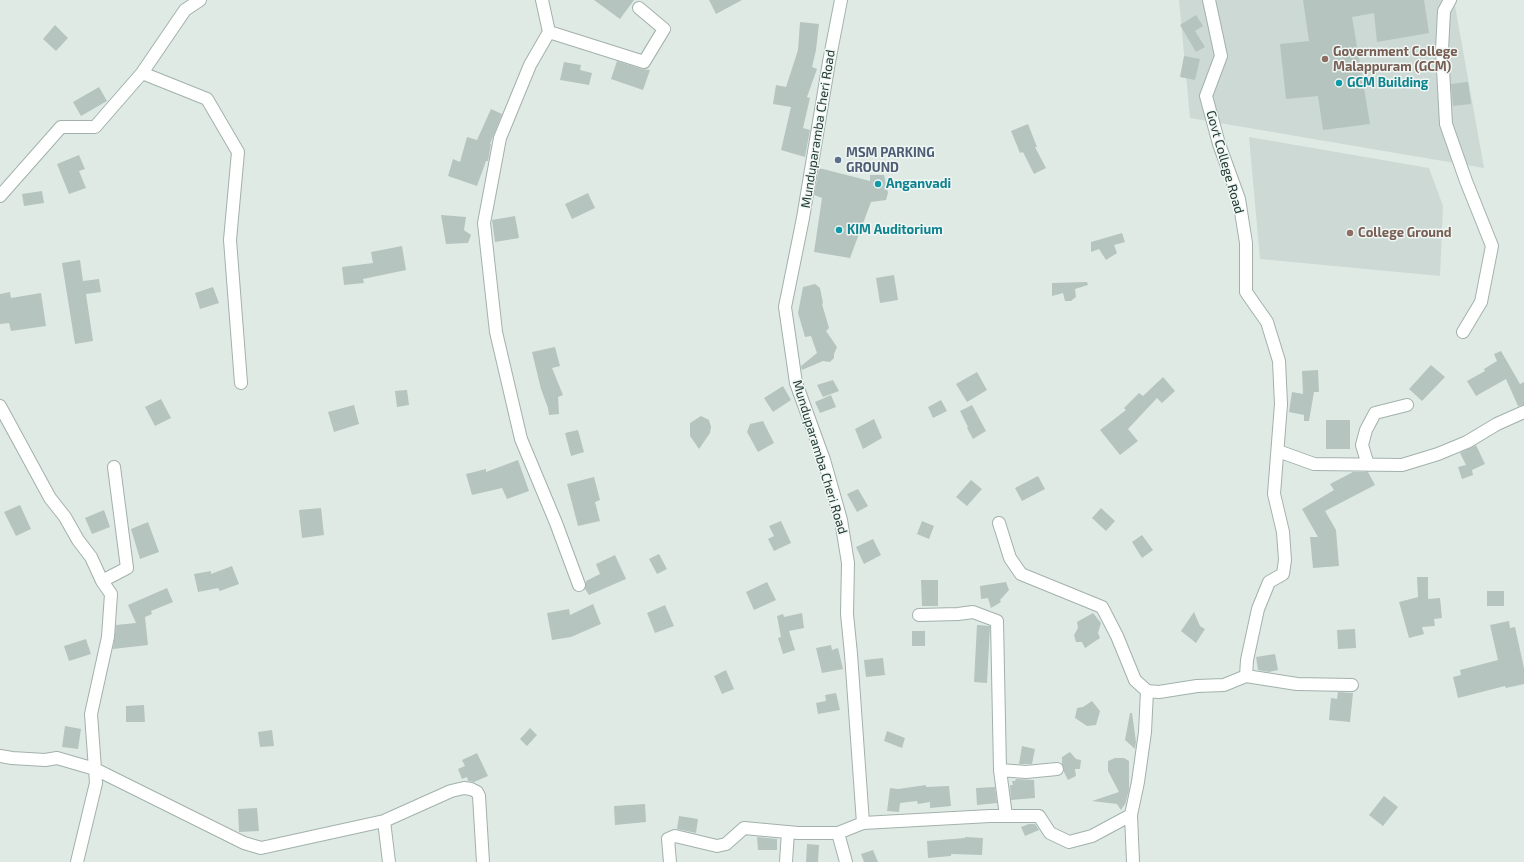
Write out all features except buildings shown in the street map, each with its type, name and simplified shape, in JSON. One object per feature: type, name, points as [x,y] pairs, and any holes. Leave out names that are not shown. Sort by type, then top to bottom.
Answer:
[{"type":"street","points":[[542,0],[549,32],[530,65],[500,138],[484,223],[496,332],[521,439],[556,523],[579,585]]},
{"type":"street","name":"Munduparamba Cheri Road","points":[[841,0],[829,62],[802,225],[785,307],[796,383],[824,460],[841,520],[848,563],[847,614],[863,823]]},
{"type":"street","name":"Govt College Road","points":[[1208,0],[1221,56],[1206,96],[1219,144],[1239,198],[1246,244],[1246,292],[1267,322],[1279,361],[1281,404],[1274,494],[1283,532],[1285,560],[1283,574],[1269,582],[1258,609],[1247,660],[1246,676]]},
{"type":"street","points":[[1450,0],[1444,11],[1442,50],[1446,124],[1466,181],[1492,246],[1481,302],[1463,332]]},
{"type":"street","points":[[0,196],[61,127],[95,127],[142,73],[189,3]]},
{"type":"street","points":[[549,32],[644,62],[664,29],[639,8]]},
{"type":"street","points":[[142,73],[207,99],[238,152],[230,240],[241,383]]},
{"type":"street","points":[[1368,465],[1362,445],[1366,430],[1375,413],[1408,405]]},
{"type":"street","points":[[0,406],[50,498],[65,517],[78,540],[91,557],[102,581],[111,594],[108,638],[91,714],[96,783],[77,862]]},
{"type":"street","points":[[1278,451],[1314,464],[1402,465],[1438,454],[1466,442],[1497,424],[1524,412]]},
{"type":"street","points":[[102,581],[127,568],[114,466]]},
{"type":"street","points":[[999,523],[1010,558],[1021,574],[1072,593],[1102,607],[1118,636],[1135,680],[1147,691],[1159,692],[1197,686],[1224,685],[1246,676],[1297,684],[1352,685]]},
{"type":"street","points":[[919,615],[973,612],[997,621],[1000,770],[1006,816]]},
{"type":"street","points":[[1133,862],[1131,815],[1138,782],[1145,732],[1147,691]]},
{"type":"street","points":[[0,756],[45,760],[56,758],[95,769],[244,843],[261,848],[384,820],[452,791],[464,788],[477,792],[479,796],[483,862]]},
{"type":"street","points":[[1000,770],[1026,772],[1057,769]]},
{"type":"street","points":[[670,862],[668,839],[675,836],[717,846],[726,844],[744,828],[788,832],[838,833],[863,823],[1006,816],[1039,816],[1050,833],[1068,842],[1092,836],[1131,815]]},
{"type":"street","points":[[384,820],[389,862]]},
{"type":"street","points":[[786,862],[788,832]]},
{"type":"street","points":[[838,833],[846,862]]},
{"type":"shaded area","name":"Government College Malappuram (GCM)","points":[[1179,0],[1454,0],[1484,168],[1190,118]]},
{"type":"shaded area","name":"College Ground","points":[[1249,137],[1429,168],[1443,206],[1440,276],[1260,259]]},
{"type":"place","name":"Government College Malappuram (GCM)","points":[[1325,59]]},
{"type":"place","name":"GCM Building","points":[[1339,83]]},
{"type":"place","name":"MSM PARKING GROUND","points":[[838,160]]},
{"type":"place","name":"Anganvadi","points":[[878,184]]},
{"type":"place","name":"KIM Auditorium","points":[[839,230]]},
{"type":"place","name":"College Ground","points":[[1350,233]]}]
